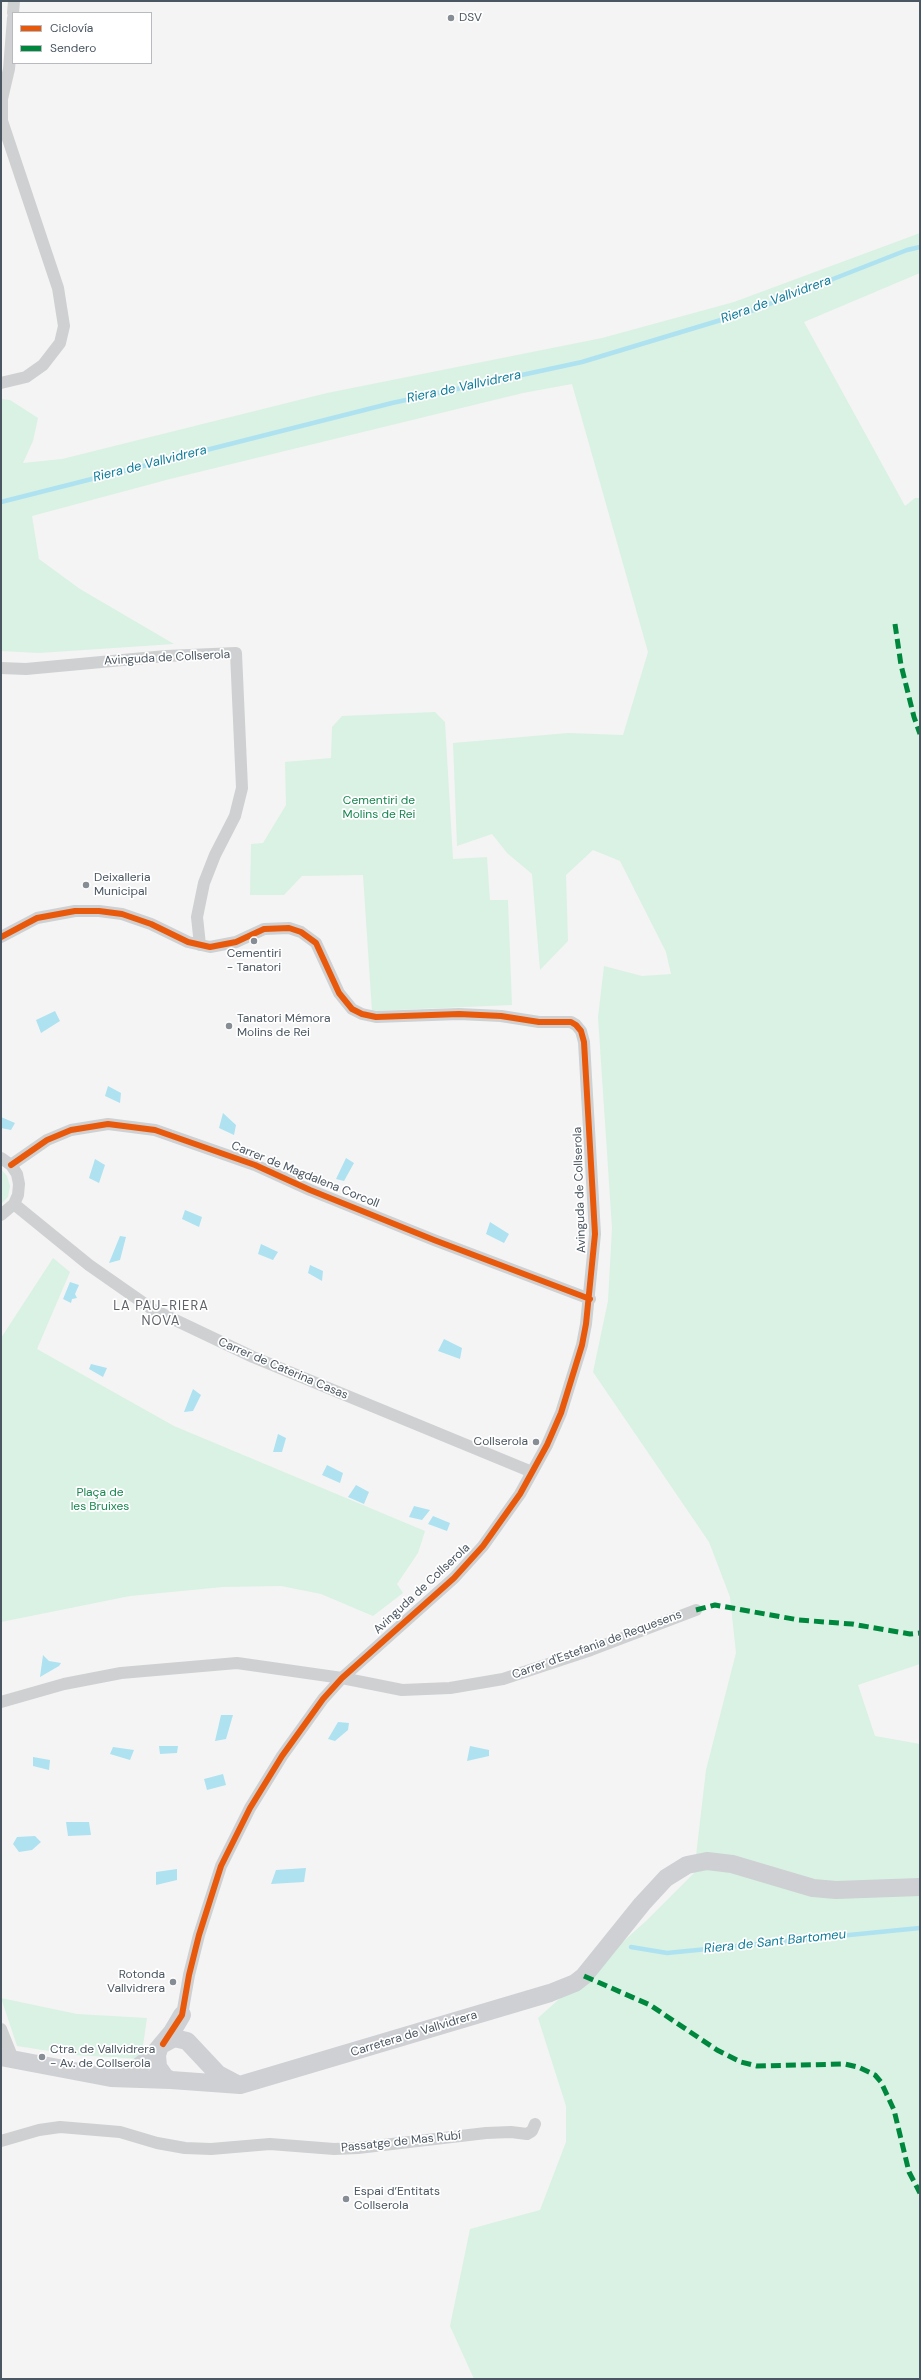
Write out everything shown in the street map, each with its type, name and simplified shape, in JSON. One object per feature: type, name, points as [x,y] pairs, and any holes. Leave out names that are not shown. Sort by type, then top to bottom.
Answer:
[{"type":"main road","name":"Carretera de Vallvidrera","points":[[240,2085],[550,1993],[575,1983],[584,1976],[642,1904],[666,1878],[687,1866],[697,1863],[713,1861],[732,1864],[813,1888],[836,1890],[920,1887]]},
{"type":"main road","points":[[182,2015],[199,2062],[197,2068],[189,2078],[174,2080],[165,2077],[156,2061],[161,2047],[182,2015]]},
{"type":"main road","points":[[111,2078],[134,2070],[174,2038],[187,2041],[218,2074],[240,2085]]},
{"type":"main road","points":[[7,2058],[111,2078],[174,2080],[240,2085]]},
{"type":"street","points":[[13,12],[14,1]]},
{"type":"street","points":[[1,383],[26,377],[42,365],[60,343],[64,326],[58,288],[2,121],[1,99],[9,68],[12,30]]},
{"type":"street","name":"Avinguda de Collserola","points":[[1,668],[26,669],[166,656],[236,654],[242,788],[235,816],[214,855],[204,883],[198,917],[200,945],[222,946],[264,929],[290,928],[301,932],[316,943],[339,993],[352,1009],[362,1014],[376,1017],[459,1014],[501,1016],[539,1022],[571,1022],[576,1025],[584,1042],[595,1234],[590,1299],[582,1345],[568,1394],[547,1444],[504,1519],[469,1562],[342,1678],[323,1700],[282,1756],[235,1836],[207,1904],[189,1975],[182,2015]]},
{"type":"street","points":[[1,937],[37,918],[75,911],[99,911],[122,914],[151,924],[183,940],[200,945]]},
{"type":"street","name":"Carrer de Magdalena Corcoll","points":[[6,1162],[47,1140],[71,1130],[108,1124],[155,1130],[254,1165],[310,1190],[434,1240],[590,1299]]},
{"type":"street","points":[[1,1214],[14,1204],[18,1195],[19,1184],[17,1174],[6,1162]]},
{"type":"street","name":"Carrer de Caterina Casas","points":[[14,1204],[89,1265],[152,1309],[253,1358],[532,1472]]},
{"type":"street","name":"Carrer d'Estefania de Requesens","points":[[1,1702],[64,1684],[121,1673],[230,1664],[274,1667],[402,1690],[450,1688],[503,1679],[591,1650],[696,1610]]},
{"type":"street","points":[[1,2029],[7,2058]]},
{"type":"street","name":"Passatge de Mas Rubí","points":[[1,2141],[39,2130],[60,2127],[120,2132],[157,2143],[185,2148],[211,2149],[276,2144],[346,2148],[486,2133],[511,2132],[527,2134],[532,2131],[535,2124]]},
{"type":"green space","points":[[920,233],[920,273],[804,322],[905,506],[915,498],[920,498],[920,1664],[858,1685],[875,1736],[920,1744],[920,2379],[474,2379],[450,2326],[470,2229],[540,2210],[566,2142],[566,2106],[538,2018],[646,1921],[694,1873],[706,1770],[736,1653],[730,1597],[709,1542],[593,1372],[608,1301],[612,1228],[598,1017],[604,966],[642,976],[671,974],[666,952],[620,861],[593,850],[566,875],[568,941],[540,970],[532,874],[507,853],[492,834],[457,846],[453,743],[568,733],[623,735],[648,652],[572,384],[523,393],[170,479],[32,516],[39,559],[80,589],[174,644],[39,653],[1,651],[1,399],[10,400],[38,418],[33,441],[23,463],[62,459],[327,393],[602,338],[734,302]]},
{"type":"green space","name":"Cementiri de Molins de Rei","points":[[435,712],[445,722],[453,859],[487,857],[490,900],[508,900],[512,1005],[372,1011],[363,875],[302,876],[284,895],[250,895],[251,844],[263,843],[286,805],[285,762],[331,758],[332,727],[342,716]]},
{"type":"green space","points":[[1,1169],[7,1176],[10,1186],[8,1197],[1,1204]]},
{"type":"green space","name":"Plaça de les Bruixes","points":[[53,1258],[70,1272],[37,1349],[174,1426],[425,1531],[418,1553],[397,1584],[403,1593],[373,1616],[321,1594],[281,1586],[223,1587],[130,1596],[1,1622],[1,1338]]},
{"type":"green space","points":[[1,1998],[77,2014],[147,2018],[141,2059],[75,2055],[17,2046]]},
{"type":"water","points":[[55,1011],[60,1021],[41,1033],[36,1020]]},
{"type":"water","points":[[108,1086],[121,1093],[120,1103],[105,1096]]},
{"type":"water","points":[[223,1113],[236,1125],[234,1135],[219,1128]]},
{"type":"water","points":[[1,1117],[15,1123],[11,1130],[1,1128]]},
{"type":"water","points":[[346,1158],[354,1163],[344,1181],[336,1179]]},
{"type":"water","points":[[95,1159],[105,1165],[99,1183],[89,1178]]},
{"type":"water","points":[[185,1210],[202,1217],[199,1227],[182,1219]]},
{"type":"water","points":[[490,1222],[509,1234],[504,1243],[486,1234]]},
{"type":"water","points":[[120,1236],[126,1237],[120,1260],[109,1263]]},
{"type":"water","points":[[261,1244],[278,1252],[273,1260],[258,1254]]},
{"type":"water","points":[[310,1265],[323,1271],[322,1281],[308,1273]]},
{"type":"water","points":[[70,1282],[79,1285],[75,1294],[77,1298],[72,1299],[71,1303],[63,1299]]},
{"type":"water","points":[[444,1339],[462,1348],[460,1359],[438,1351]]},
{"type":"water","points":[[91,1364],[107,1368],[103,1377],[89,1369]]},
{"type":"water","points":[[193,1389],[201,1395],[193,1411],[184,1412]]},
{"type":"water","points":[[278,1434],[286,1438],[282,1452],[273,1452]]},
{"type":"water","points":[[327,1465],[343,1473],[340,1483],[322,1475]]},
{"type":"water","points":[[356,1485],[369,1492],[364,1504],[348,1497]]},
{"type":"water","points":[[414,1506],[430,1510],[422,1520],[409,1517]]},
{"type":"water","points":[[433,1516],[450,1523],[447,1531],[428,1524]]},
{"type":"water","points":[[43,1655],[49,1661],[61,1663],[59,1666],[40,1677]]},
{"type":"water","points":[[221,1715],[233,1715],[226,1739],[215,1741]]},
{"type":"water","points":[[338,1722],[349,1723],[348,1730],[335,1741],[328,1739]]},
{"type":"water","points":[[159,1746],[178,1746],[177,1753],[160,1754]]},
{"type":"water","points":[[470,1746],[489,1750],[489,1756],[467,1761]]},
{"type":"water","points":[[113,1747],[134,1750],[130,1760],[110,1754]]},
{"type":"water","points":[[33,1757],[50,1760],[49,1770],[33,1766]]},
{"type":"water","points":[[223,1774],[226,1785],[207,1790],[204,1779]]},
{"type":"water","points":[[66,1822],[89,1822],[91,1835],[68,1836]]},
{"type":"water","points":[[35,1836],[41,1842],[32,1850],[19,1852],[13,1844],[17,1837]]},
{"type":"water","points":[[306,1868],[304,1882],[271,1884],[276,1870]]},
{"type":"water","points":[[177,1869],[177,1880],[156,1885],[156,1872]]},
{"type":"waterway","name":"Riera de Vallvidrera","points":[[1,502],[392,403],[582,362],[754,310],[907,250],[920,247]]},
{"type":"waterway","name":"Riera de Sant Bartomeu","points":[[631,1947],[667,1953],[920,1928]]},
{"type":"marked path","points":[[895,624],[901,665],[914,717],[920,734]]},
{"type":"marked path","points":[[696,1610],[715,1605],[799,1620],[852,1624],[910,1634],[920,1633]]},
{"type":"marked path","points":[[584,1976],[650,2005],[717,2050],[741,2062],[757,2066],[845,2064],[858,2067],[875,2075],[881,2082],[894,2110],[909,2172],[920,2193]]},
{"type":"cycle path","points":[[1,937],[37,918],[75,911],[99,911],[122,914],[151,924],[188,942],[210,947],[236,942],[264,929],[289,928],[301,932],[316,943],[339,993],[352,1009],[362,1014],[376,1017],[459,1014],[501,1016],[539,1022],[571,1022],[581,1031],[584,1042],[595,1234],[586,1324],[582,1345],[561,1413],[547,1445],[520,1494],[483,1546],[454,1578],[342,1678],[323,1699],[282,1756],[250,1808],[221,1866],[199,1935],[189,1975],[182,2015],[163,2044]]},
{"type":"cycle path","points":[[11,1165],[47,1140],[71,1130],[108,1124],[155,1130],[255,1165],[310,1190],[434,1240],[590,1299]]},
{"type":"place","name":"DSV","points":[[451,18]]},
{"type":"place","name":"Deixalleria Municipal","points":[[86,885]]},
{"type":"place","name":"Cementiri - Tanatori","points":[[254,941]]},
{"type":"place","name":"Tanatori Mémora Molins de Rei","points":[[229,1026]]},
{"type":"place","name":"Collserola","points":[[536,1442]]},
{"type":"place","name":"Rotonda Vallvidrera","points":[[173,1982]]},
{"type":"place","name":"Ctra. de Vallvidrera - Av. de Collserola","points":[[42,2057]]},
{"type":"place","name":"Espai d’Entitats Collserola","points":[[346,2199]]},
{"type":"district","name":"LA PAU-RIERA NOVA","points":[[161,1314]]}]
